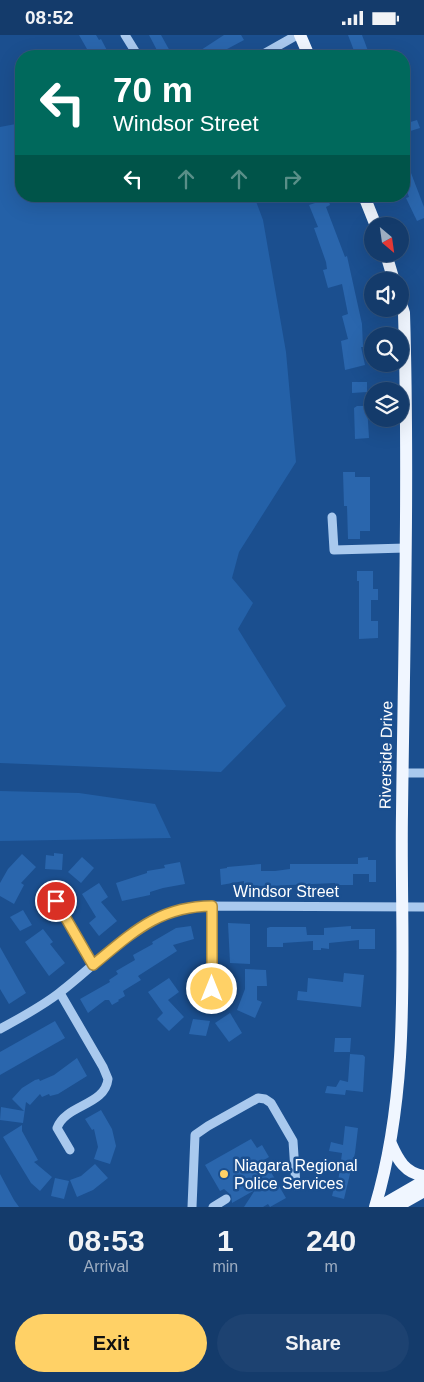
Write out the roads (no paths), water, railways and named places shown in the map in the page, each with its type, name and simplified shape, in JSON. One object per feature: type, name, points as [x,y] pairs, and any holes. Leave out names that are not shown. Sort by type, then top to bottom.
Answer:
[{"type":"main road","points":[[299,35],[306,50]]},
{"type":"main road","points":[[366,202],[372,217]]},
{"type":"main road","name":"Riverside Drive","points":[[377,1207],[391,1144],[398,1090],[401,1029],[402,773],[408,437],[404,317]]},
{"type":"main road","points":[[391,1144],[404,1167],[417,1175],[424,1176]]},
{"type":"main road","points":[[377,1207],[424,1181]]},
{"type":"main road","points":[[396,1207],[424,1191]]},
{"type":"street","points":[[126,35],[135,50]]},
{"type":"street","points":[[273,50],[299,35]]},
{"type":"street","points":[[332,517],[334,550],[406,549]]},
{"type":"street","points":[[402,773],[424,773]]},
{"type":"street","points":[[56,901],[93,965]]},
{"type":"street","points":[[212,906],[212,989]]},
{"type":"street","name":"Windsor Street","points":[[0,1029],[60,993],[156,917],[183,907],[424,907]]},
{"type":"street","points":[[60,993],[105,1070],[108,1079],[101,1094],[72,1111],[59,1122],[57,1128],[70,1150]]},
{"type":"street","points":[[192,1207],[196,1135],[208,1126],[258,1098],[265,1099],[271,1103],[293,1141],[296,1186]]},
{"type":"street","points":[[213,1207],[226,1199]]},
{"type":"place","name":"Niagara Regional Police Services","points":[[224,1174]]}]
